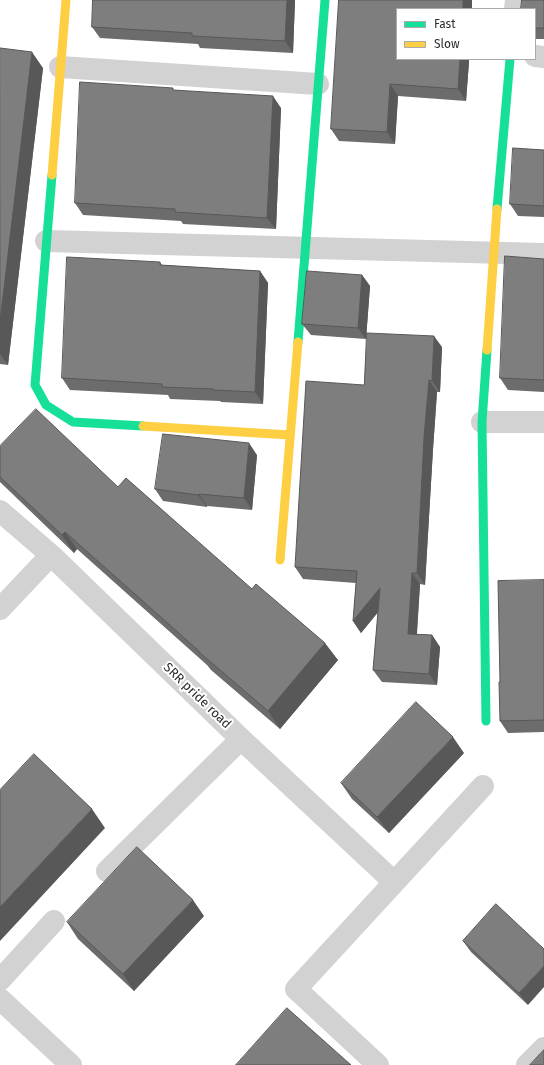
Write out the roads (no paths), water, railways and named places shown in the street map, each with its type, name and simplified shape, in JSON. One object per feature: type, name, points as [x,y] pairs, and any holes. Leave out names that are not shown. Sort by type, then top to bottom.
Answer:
[{"type":"street","points":[[66,0],[35,385],[46,405],[73,422],[290,435]]},
{"type":"street","points":[[280,560],[325,0]]},
{"type":"street","points":[[486,721],[482,422],[493,252],[510,60]]},
{"type":"street","points":[[60,67],[318,84]]},
{"type":"street","points":[[46,241],[544,254]]},
{"type":"street","points":[[482,422],[544,422]]},
{"type":"street","name":"SRR pride road","points":[[0,511],[51,555],[241,738],[394,882]]},
{"type":"street","points":[[0,609],[51,555]]},
{"type":"street","points":[[107,871],[241,738]]},
{"type":"street","points":[[378,1065],[296,989],[483,786]]},
{"type":"street","points":[[0,980],[54,921]]},
{"type":"street","points":[[0,999],[71,1065]]},
{"type":"street","points":[[527,1065],[544,1048]]}]
